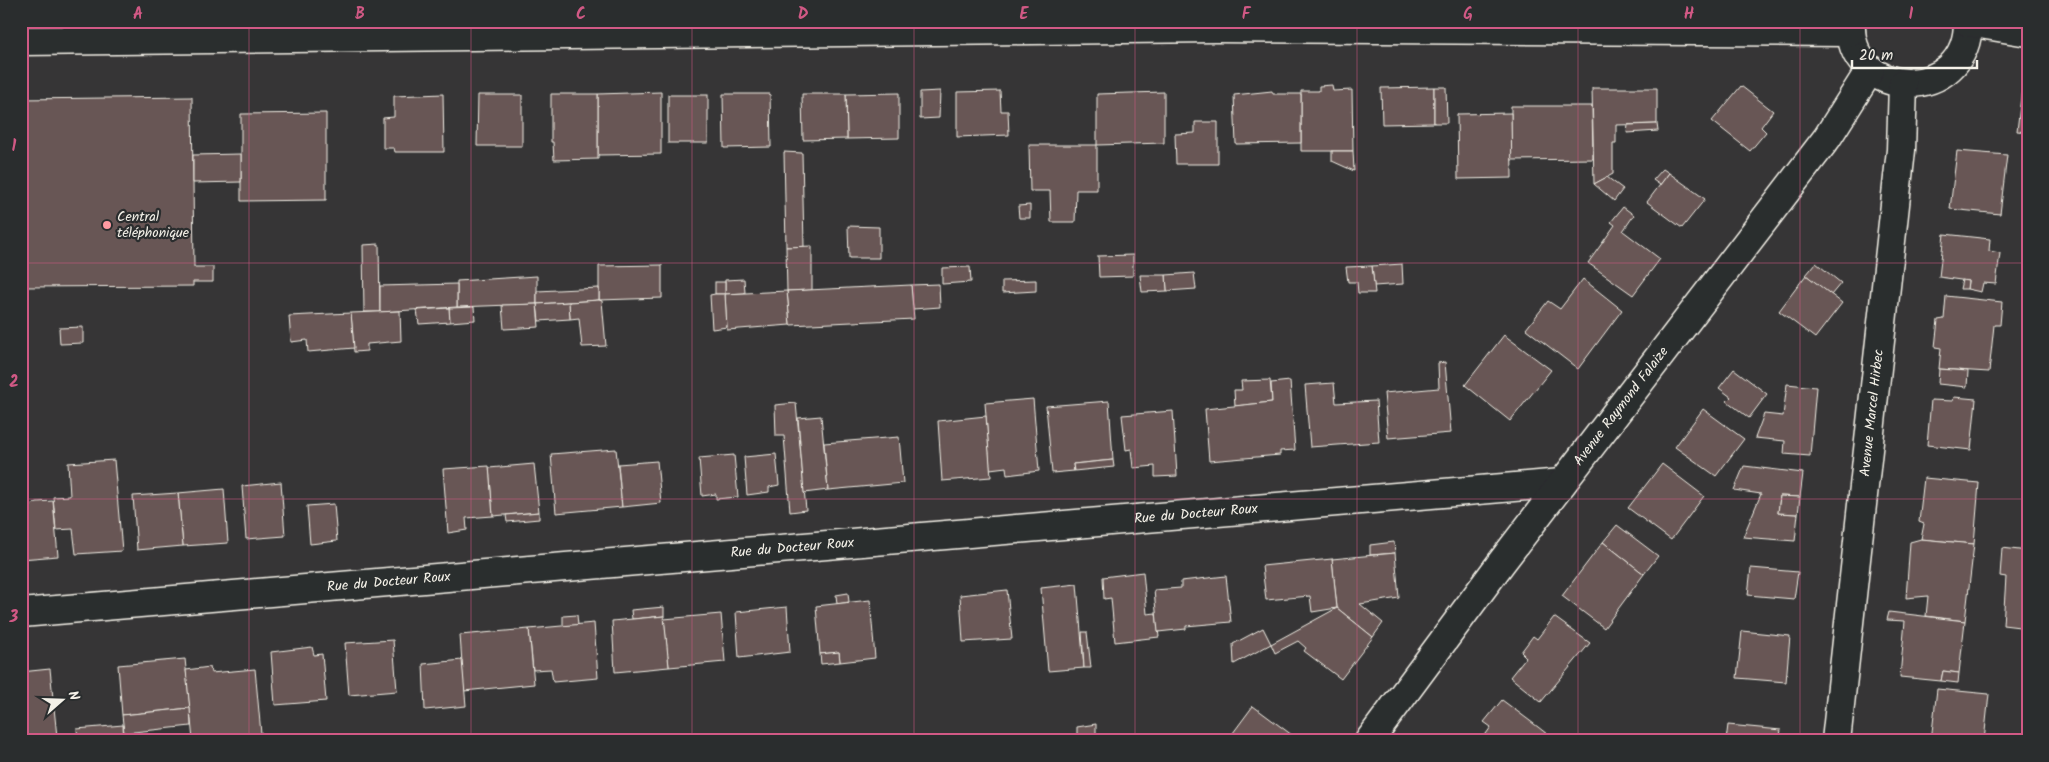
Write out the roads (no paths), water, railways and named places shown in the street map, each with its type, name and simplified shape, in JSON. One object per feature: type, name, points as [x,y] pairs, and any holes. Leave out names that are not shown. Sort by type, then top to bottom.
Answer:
[{"type":"street","points":[[21,41],[1214,25],[1851,27],[1861,59],[1870,70],[1885,79],[1903,84],[1920,84],[1936,78],[1950,68],[1960,55],[1967,39],[1968,22],[2028,32]]},
{"type":"street","name":"Avenue Raymond Falaize","points":[[1369,741],[1562,483],[1827,138],[1870,70]]},
{"type":"street","name":"Avenue Marcel Hirbec","points":[[1836,741],[1901,150],[1903,84]]},
{"type":"street","name":"Rue du Docteur Roux","points":[[21,613],[1562,483]]},
{"type":"place","name":"Central téléphonique","points":[[107,225]]}]
